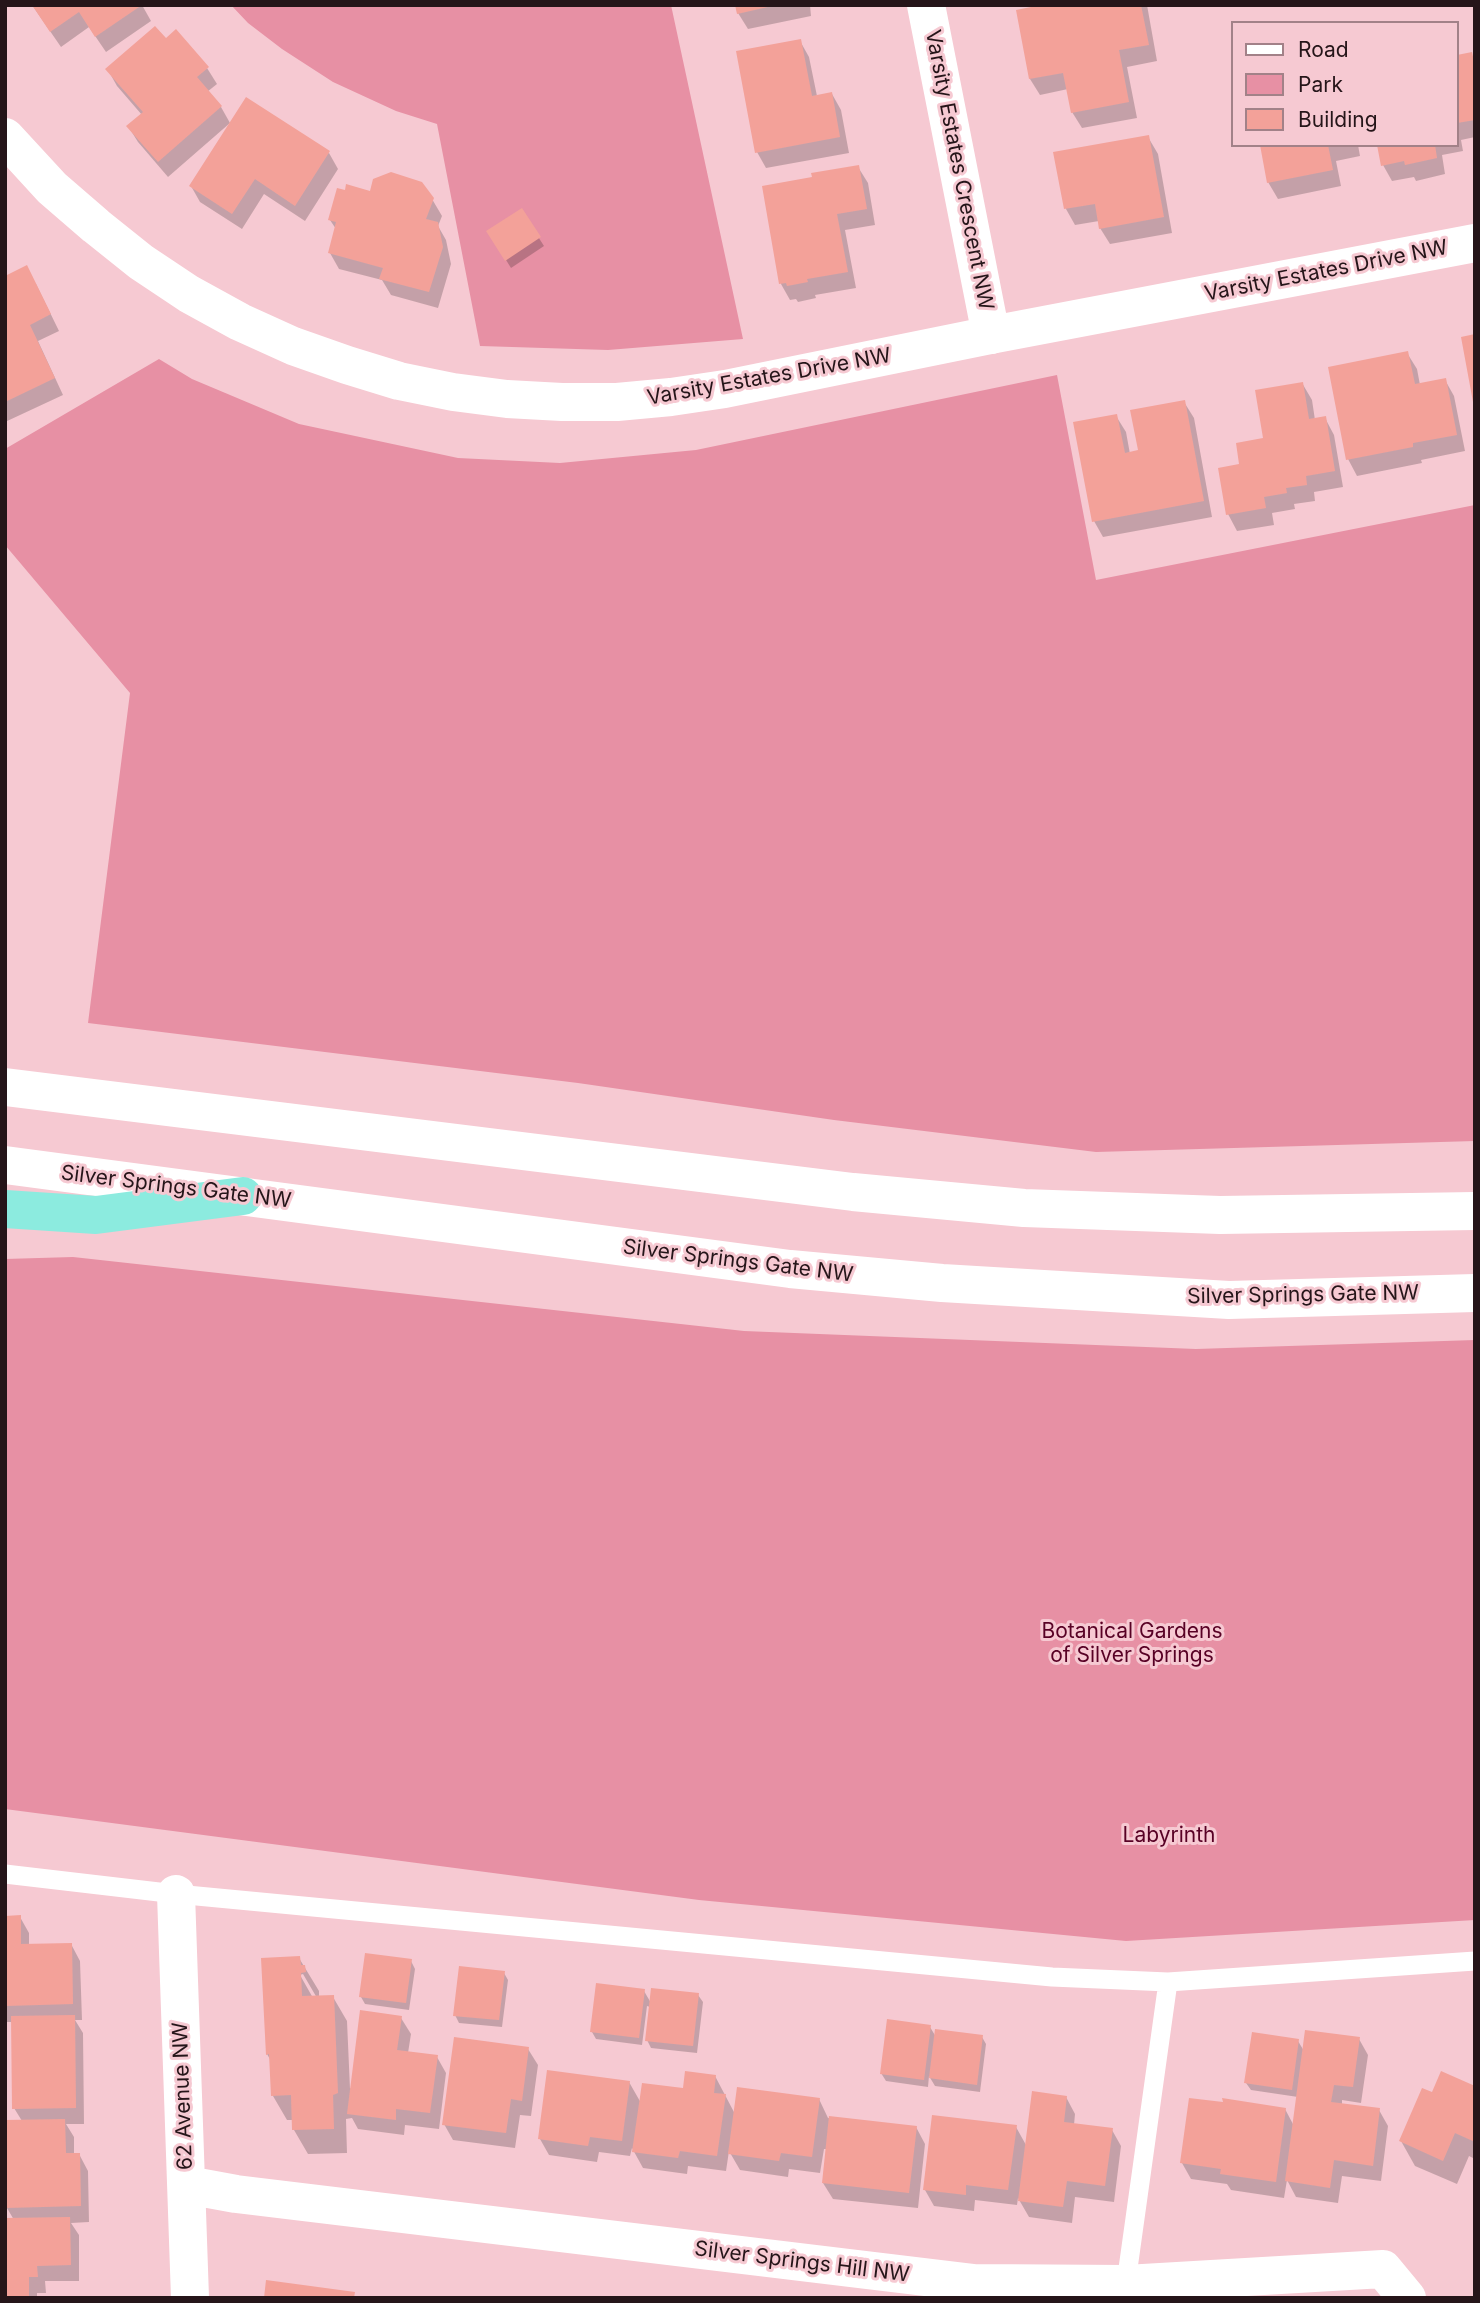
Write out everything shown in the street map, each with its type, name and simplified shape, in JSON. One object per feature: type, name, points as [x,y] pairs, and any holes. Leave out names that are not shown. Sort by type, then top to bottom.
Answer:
[{"type":"highway","points":[[5,1209],[96,1215],[243,1196]]},
{"type":"street","name":"Varsity Estates Crescent NW","points":[[926,5],[991,335]]},
{"type":"street","name":"Varsity Estates Drive NW","points":[[8,144],[52,188],[141,262],[189,294],[240,321],[293,346],[386,377],[453,392],[508,399],[617,402],[725,389],[991,335],[1475,243]]},
{"type":"street","points":[[5,1087],[839,1190],[1024,1208],[1220,1215],[1475,1211]]},
{"type":"street","name":"Silver Springs Gate NW","points":[[5,1165],[790,1269],[942,1283],[1229,1300],[1475,1293]]},
{"type":"street","name":"62 Avenue NW","points":[[176,1894],[190,2298]]},
{"type":"street","name":"Silver Springs Hill NW","points":[[187,2185],[236,2194],[974,2283],[1125,2291],[1383,2269],[1407,2298]]},
{"type":"lane","points":[[5,1874],[176,1894],[1052,1978],[1168,1982],[1475,1961]]},
{"type":"lane","points":[[1125,2291],[1168,1982]]},
{"type":"green space","points":[[231,5],[671,5],[743,339],[608,350],[480,346],[437,124],[396,111],[333,82],[282,49],[248,23]]},
{"type":"green space","points":[[159,359],[192,379],[299,424],[458,458],[560,463],[696,450],[1057,375],[1096,580],[1475,505],[1475,1141],[1096,1152],[834,1120],[578,1083],[88,1023],[130,693],[5,545],[5,449]]},
{"type":"green space","name":"Botanical Gardens of Silver Springs","points":[[73,1257],[744,1331],[1196,1349],[1475,1340],[1475,1920],[1126,1941],[699,1900],[5,1809],[5,1259]]},
{"type":"building","points":[[32,5],[142,5],[95,37],[79,12],[50,32]]},
{"type":"building","points":[[735,5],[772,5],[772,6],[737,14]]},
{"type":"building","points":[[1041,5],[1141,5],[1149,45],[1119,50],[1129,102],[1071,113],[1063,73],[1029,79],[1016,10]]},
{"type":"building","points":[[155,26],[166,38],[176,29],[209,67],[197,77],[222,106],[158,162],[126,126],[143,112],[105,69]]},
{"type":"building","points":[[801,39],[812,96],[832,92],[840,137],[755,153],[736,51]]},
{"type":"building","points":[[1472,52],[1475,66],[1475,120],[1459,123],[1459,55]]},
{"type":"building","points":[[246,97],[330,151],[295,206],[255,179],[232,214],[189,186]]},
{"type":"building","points":[[1149,135],[1164,217],[1099,229],[1095,204],[1064,209],[1053,152]]},
{"type":"building","points":[[1260,147],[1328,147],[1333,170],[1267,183]]},
{"type":"building","points":[[1377,147],[1435,147],[1437,158],[1405,165],[1404,161],[1381,166]]},
{"type":"building","points":[[859,165],[867,209],[837,214],[848,272],[807,279],[808,282],[787,286],[786,283],[779,284],[762,186],[812,177],[811,173]]},
{"type":"building","points":[[391,172],[422,182],[434,198],[426,219],[438,222],[443,247],[429,292],[379,279],[383,268],[328,253],[336,222],[328,220],[337,188],[345,190],[346,184],[370,191],[373,179]]},
{"type":"building","points":[[522,208],[541,237],[505,261],[486,231]]},
{"type":"building","points":[[27,265],[51,314],[30,325],[55,378],[5,402],[5,276]]},
{"type":"building","points":[[1475,334],[1475,402],[1473,402],[1461,337]]},
{"type":"building","points":[[1408,351],[1415,384],[1446,378],[1457,435],[1346,460],[1328,367]]},
{"type":"building","points":[[1303,382],[1309,419],[1326,416],[1335,471],[1306,476],[1307,485],[1286,488],[1287,493],[1264,497],[1266,508],[1226,515],[1218,468],[1239,464],[1236,443],[1263,438],[1255,390]]},
{"type":"building","points":[[1185,400],[1204,501],[1092,522],[1073,422],[1117,414],[1125,453],[1138,450],[1130,410]]},
{"type":"building","points":[[21,1915],[21,1944],[72,1943],[73,2004],[5,2006],[5,1916]]},
{"type":"building","points":[[365,1953],[412,1959],[406,2003],[359,1997]]},
{"type":"building","points":[[300,1956],[301,1965],[305,1965],[306,1972],[301,1973],[302,1996],[334,1995],[338,2093],[333,2095],[334,2129],[292,2130],[291,2095],[271,2096],[261,1958]]},
{"type":"building","points":[[459,1966],[505,1971],[499,2020],[453,2016]]},
{"type":"building","points":[[596,1983],[645,1989],[639,2038],[590,2032]]},
{"type":"building","points":[[651,1988],[699,1993],[693,2046],[645,2041]]},
{"type":"building","points":[[360,2010],[402,2016],[397,2050],[438,2055],[430,2113],[396,2109],[396,2120],[347,2114]]},
{"type":"building","points":[[75,2015],[76,2108],[12,2109],[11,2016]]},
{"type":"building","points":[[887,2019],[931,2025],[924,2080],[880,2074]]},
{"type":"building","points":[[935,2029],[983,2035],[977,2085],[929,2078]]},
{"type":"building","points":[[1305,2030],[1360,2037],[1353,2087],[1334,2085],[1331,2102],[1380,2108],[1373,2166],[1334,2160],[1330,2188],[1285,2181]]},
{"type":"building","points":[[1252,2032],[1299,2039],[1292,2090],[1244,2083]]},
{"type":"building","points":[[454,2037],[529,2047],[522,2101],[511,2099],[506,2133],[442,2125]]},
{"type":"building","points":[[547,2070],[630,2081],[622,2141],[590,2137],[588,2146],[538,2139]]},
{"type":"building","points":[[685,2071],[716,2075],[714,2093],[726,2094],[717,2156],[680,2151],[678,2158],[632,2152],[642,2083],[683,2088]]},
{"type":"building","points":[[1441,2071],[1475,2086],[1475,2142],[1455,2133],[1443,2161],[1399,2141],[1422,2088],[1432,2092]]},
{"type":"building","points":[[737,2087],[820,2098],[812,2157],[781,2153],[779,2161],[728,2154]]},
{"type":"building","points":[[1032,2091],[1067,2096],[1064,2122],[1113,2128],[1105,2186],[1067,2181],[1063,2207],[1018,2201]]},
{"type":"building","points":[[1189,2098],[1223,2102],[1222,2098],[1286,2108],[1276,2182],[1220,2174],[1221,2169],[1180,2163]]},
{"type":"building","points":[[932,2115],[1017,2125],[1008,2190],[966,2185],[966,2195],[923,2190]]},
{"type":"building","points":[[829,2116],[917,2126],[909,2193],[822,2183]]},
{"type":"building","points":[[65,2119],[66,2153],[80,2153],[81,2206],[5,2208],[5,2120]]},
{"type":"building","points":[[70,2217],[71,2265],[37,2266],[38,2277],[29,2277],[29,2298],[5,2298],[5,2218]]},
{"type":"building","points":[[266,2280],[355,2292],[354,2298],[264,2298]]},
{"type":"park label","name":"Labyrinth","points":[[1169,1836]]}]
